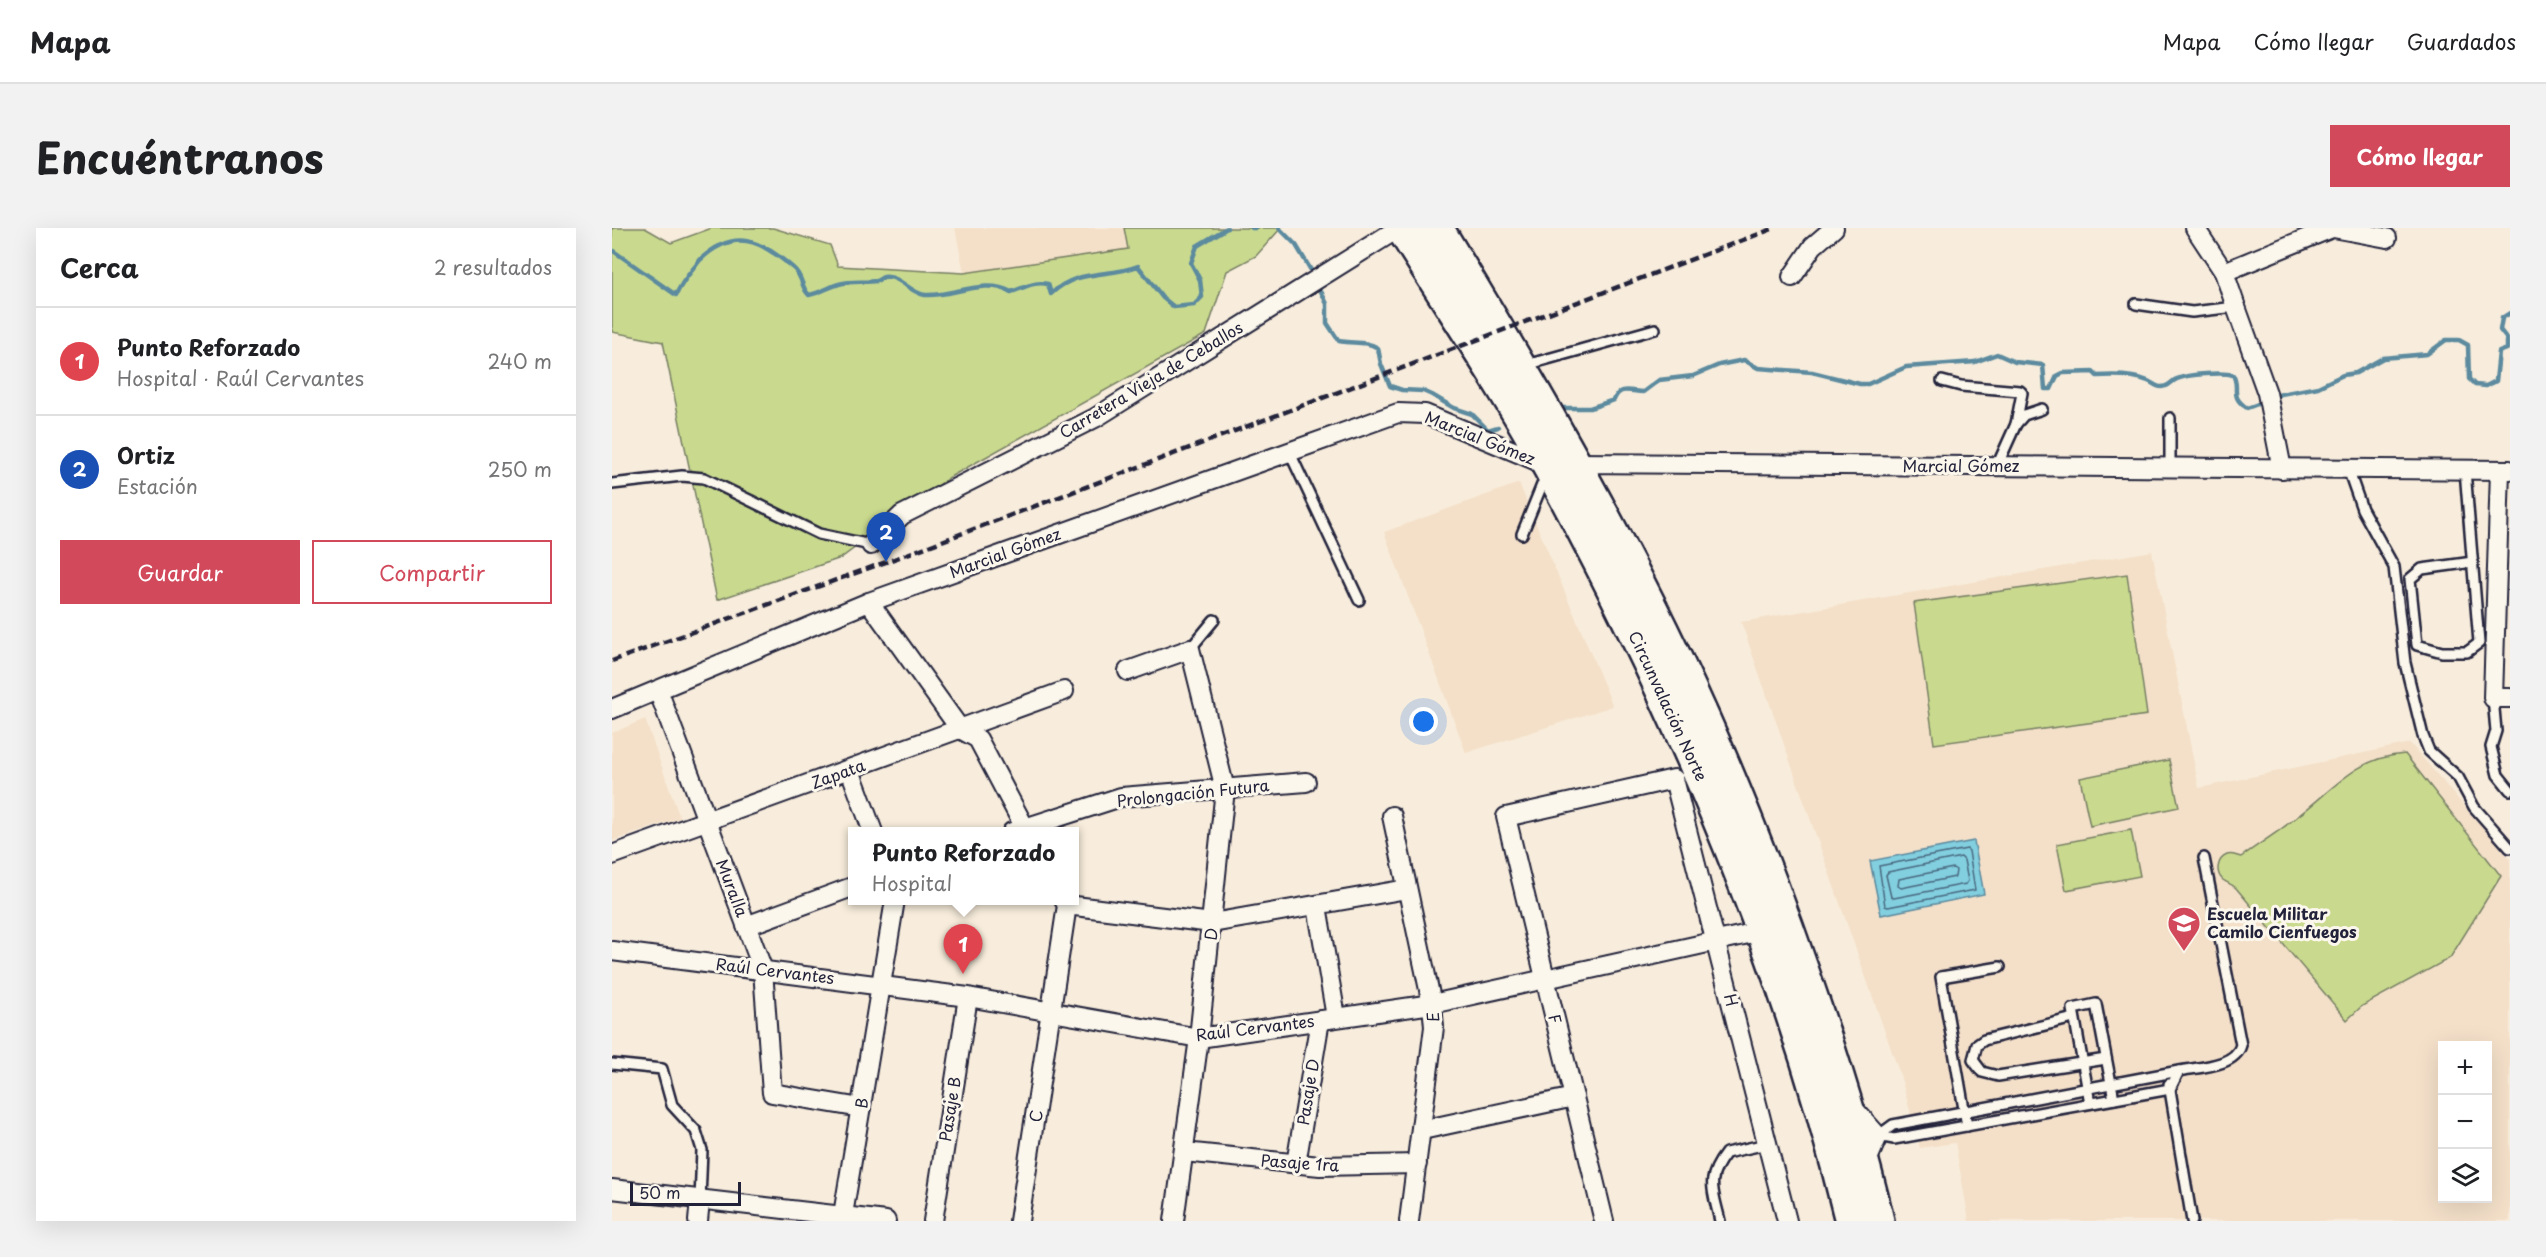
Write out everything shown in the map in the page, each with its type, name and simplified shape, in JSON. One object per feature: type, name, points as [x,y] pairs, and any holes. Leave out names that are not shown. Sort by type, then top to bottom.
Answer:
[{"type":"highway","name":"Circunvalación Norte","points":[[1401,228],[1561,465]]},
{"type":"highway","name":"Circunvalación Norte","points":[[1436,228],[1521,367],[1561,465],[1639,641],[1775,928],[1831,1095],[1854,1175],[1877,1221]]},
{"type":"highway","name":"Circunvalación Norte","points":[[1852,1221],[1854,1175]]},
{"type":"street","name":"Carretera Vieja de Ceballos","points":[[871,545],[903,515],[1095,418],[1401,228]]},
{"type":"street","points":[[1791,277],[1813,246],[1834,228]]},
{"type":"street","points":[[2195,228],[2224,273],[2269,401],[2282,469]]},
{"type":"street","points":[[2224,273],[2332,228],[2387,238]]},
{"type":"street","name":"Marcial Gómez","points":[[612,709],[869,602],[1398,413],[1425,414],[1561,465],[2505,470]]},
{"type":"street","points":[[2502,698],[2505,470]]},
{"type":"street","points":[[869,602],[960,729],[978,739],[1021,827]]},
{"type":"street","points":[[1128,671],[1190,649]]},
{"type":"street","name":"D","points":[[1174,1221],[1199,1038],[1225,789],[1190,649]]},
{"type":"street","name":"Muralla","points":[[658,690],[763,970],[772,1093],[861,1108]]},
{"type":"street","name":"Zapata","points":[[612,855],[1064,691]]},
{"type":"street","points":[[850,770],[871,827]]},
{"type":"street","name":"H","points":[[1506,817],[1674,779],[1787,1221]]},
{"type":"street","name":"Prolongación Futura","points":[[1031,827],[1121,797],[1306,782]]},
{"type":"street","name":"E","points":[[1392,816],[1432,1004],[1434,1027],[1409,1221]]},
{"type":"street","name":"F","points":[[1506,817],[1604,1221]]},
{"type":"street","points":[[746,926],[848,888]]},
{"type":"street","points":[[1079,905],[1212,923],[1407,889]]},
{"type":"street","name":"B","points":[[843,1218],[894,905]]},
{"type":"street","name":"C","points":[[1019,1221],[1052,1011],[1065,905]]},
{"type":"street","name":"Pasaje D","points":[[1296,1164],[1328,1019],[1317,906]]},
{"type":"street","name":"Raúl Cervantes","points":[[612,951],[968,997],[1199,1038],[1432,1004],[1775,928]]},
{"type":"street","name":"Pasaje B","points":[[933,1221],[968,997]]},
{"type":"street","points":[[1831,1095],[1878,1136],[1854,1175]]},
{"type":"street","points":[[1422,1130],[1574,1097]]},
{"type":"street","name":"Pasaje 1ra","points":[[1184,1152],[1320,1166],[1417,1164]]},
{"type":"street","points":[[612,1189],[843,1218],[886,1221]]},
{"type":"street","points":[[698,1221],[700,1200]]},
{"type":"lane","points":[[2136,304],[2192,312],[2236,307]]},
{"type":"lane","points":[[1521,367],[1655,329]]},
{"type":"lane","points":[[1942,381],[1962,386],[2020,391],[2022,396],[2016,424],[1997,466]]},
{"type":"lane","points":[[2016,424],[2024,415],[2042,409]]},
{"type":"lane","points":[[2170,418],[2170,467]]},
{"type":"lane","points":[[1289,451],[1359,600]]},
{"type":"lane","points":[[1522,534],[1561,465]]},
{"type":"lane","points":[[2348,469],[2362,509],[2394,567],[2405,663],[2429,752],[2458,777],[2475,807],[2510,848]]},
{"type":"lane","points":[[2465,470],[2473,562],[2480,643],[2467,651],[2442,652],[2417,645],[2410,579],[2422,569],[2473,562]]},
{"type":"lane","points":[[612,484],[682,476],[704,478],[819,534],[871,545]]},
{"type":"lane","points":[[1190,649],[1215,620]]},
{"type":"lane","points":[[2502,698],[2492,747],[2498,775],[2510,790]]},
{"type":"lane","points":[[1878,1136],[1893,1125],[2179,1071],[2230,1060],[2238,1054],[2241,1046],[2204,858]]},
{"type":"lane","points":[[1967,1126],[1941,977],[2000,967]]},
{"type":"lane","points":[[2090,1103],[2073,1009],[2096,1004],[2114,1099]]},
{"type":"lane","points":[[2074,1018],[1984,1040],[1974,1051],[1973,1060],[1982,1072],[1998,1076],[2106,1059]]},
{"type":"lane","points":[[612,1064],[662,1069],[672,1105],[696,1131],[702,1150],[700,1200]]},
{"type":"lane","points":[[2170,1089],[2179,1071]]},
{"type":"lane","points":[[2167,1073],[2192,1221]]},
{"type":"lane","points":[[1878,1136],[1894,1139],[2170,1089]]},
{"type":"lane","points":[[1720,1221],[1711,1182],[1716,1166],[1726,1153],[1767,1144]]},
{"type":"shaded area","points":[[955,228],[1124,228],[1129,249],[964,273]]},
{"type":"shaded area","points":[[1519,483],[1613,706],[1466,753],[1384,532]]},
{"type":"shaded area","name":"Escuela Militar Camilo Cienfuegos","points":[[2152,551],[2199,788],[2410,743],[2510,859],[2510,1221],[1969,1221],[1955,1143],[1920,1148],[1900,1075],[1741,622]]},
{"type":"shaded area","points":[[645,719],[680,818],[612,841],[612,733]]},
{"type":"green space","points":[[612,228],[645,228],[671,243],[712,228],[773,228],[830,245],[838,266],[964,273],[1128,249],[1124,228],[1281,228],[1256,256],[1227,271],[1206,334],[950,477],[841,558],[717,600],[663,342],[612,332]]},
{"type":"green space","points":[[2127,574],[2147,715],[1934,744],[1914,603]]},
{"type":"green space","points":[[2405,754],[2501,876],[2450,958],[2362,1006],[2347,1020],[2236,888],[2220,877],[2218,866],[2227,855],[2241,857],[2277,832],[2359,768],[2388,756]]},
{"type":"green space","points":[[2169,760],[2179,807],[2090,826],[2080,778]]},
{"type":"green space","points":[[2131,830],[2140,876],[2066,890],[2057,844]]},
{"type":"water","points":[[1974,841],[1984,894],[1881,915],[1870,861]]},
{"type":"waterway","points":[[612,250],[676,295],[700,260],[712,250],[724,244],[747,241],[769,250],[796,271],[809,295],[839,284],[876,281],[884,277],[900,281],[925,295],[991,286],[1011,292],[1043,283],[1048,284],[1051,294],[1072,280],[1138,266],[1163,298],[1174,307],[1194,305],[1202,297],[1200,280],[1191,263],[1197,246],[1227,228]]},
{"type":"waterway","points":[[1279,228],[1296,245],[1315,277]]},
{"type":"waterway","points":[[1318,285],[1327,304],[1327,323],[1339,341],[1364,343],[1378,348],[1381,364],[1390,386],[1402,390],[1423,391],[1454,408],[1472,414],[1488,430],[1498,427]]},
{"type":"waterway","points":[[2273,398],[2281,394],[2318,387],[2343,375],[2356,373],[2383,358],[2427,354],[2446,340],[2459,340],[2468,345],[2469,379],[2475,385],[2486,386],[2496,381],[2499,352],[2507,349],[2507,339],[2500,330],[2502,318],[2510,313]]},
{"type":"waterway","points":[[1556,408],[1590,408],[1614,400],[1616,395],[1622,391],[1643,392],[1659,380],[1693,376],[1719,365],[1744,360],[1758,368],[1812,372],[1868,384],[1906,367],[1975,362],[1997,354],[2015,362],[2043,365],[2045,389],[2051,389],[2057,376],[2063,373],[2093,372],[2097,376],[2130,377],[2161,387],[2182,377],[2222,374],[2233,375],[2236,396],[2247,408],[2266,401]]},
{"type":"railway","points":[[612,661],[886,562],[1775,228]]},
{"type":"place","name":"Ortiz","points":[[886,562]]},
{"type":"place","name":"Escuela Militar Camilo Cienfuegos","points":[[2184,952]]},
{"type":"place","name":"Punto Reforzado","points":[[963,974]]}]
